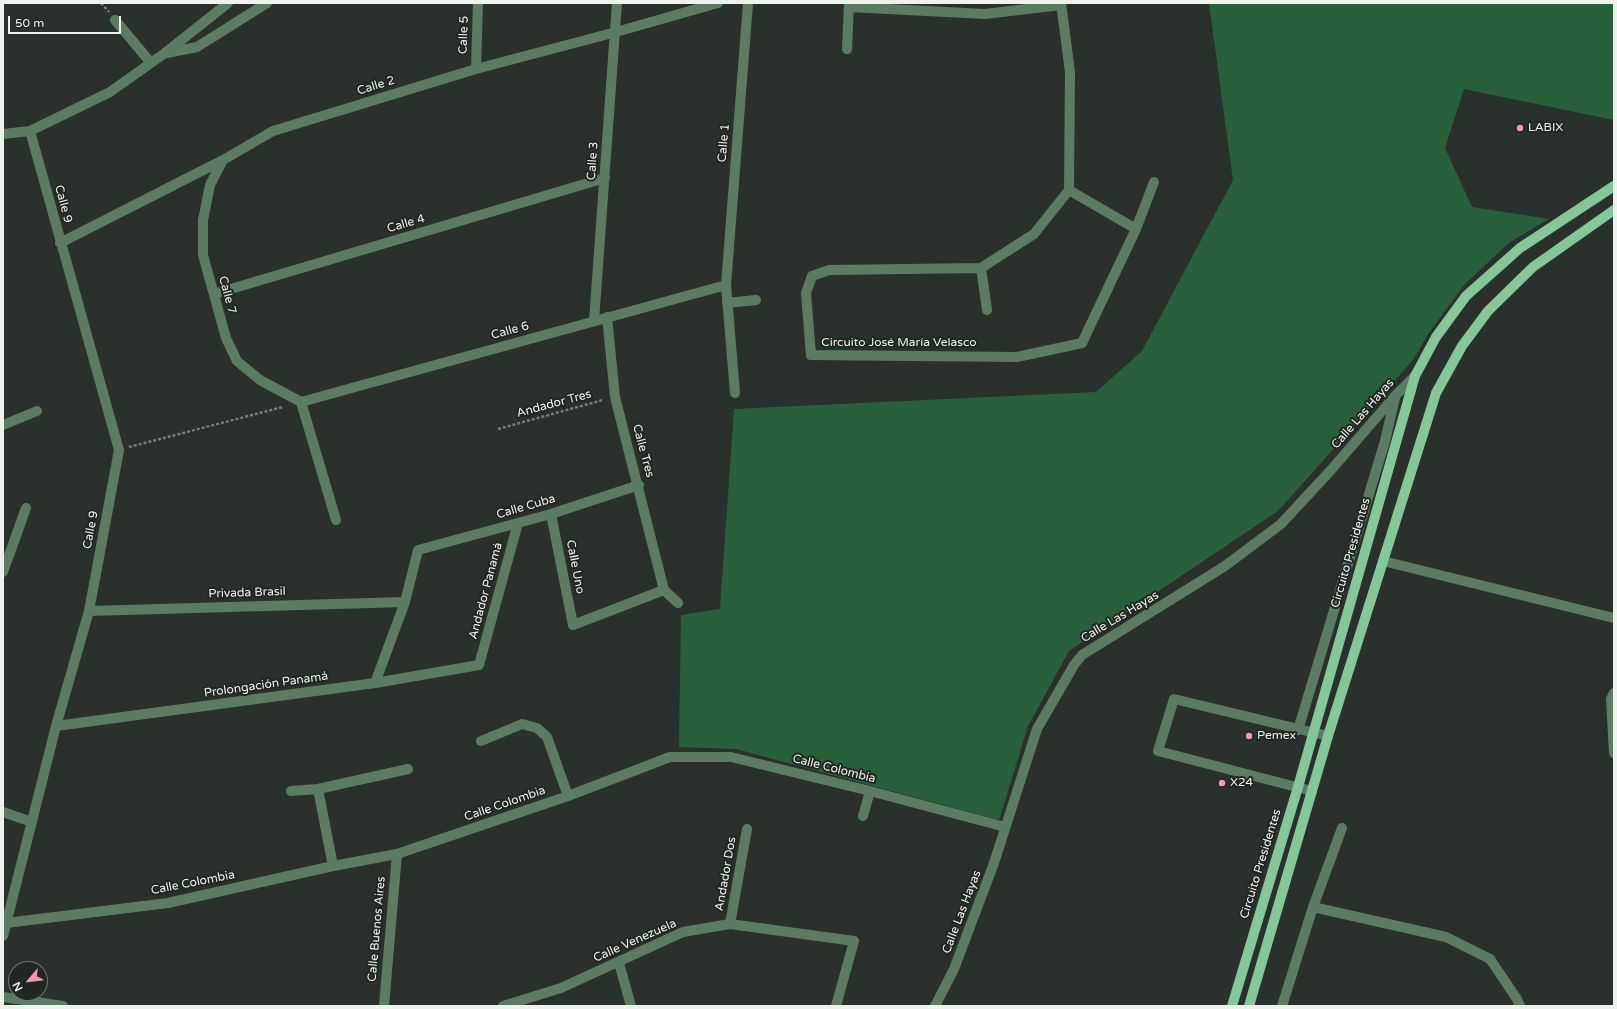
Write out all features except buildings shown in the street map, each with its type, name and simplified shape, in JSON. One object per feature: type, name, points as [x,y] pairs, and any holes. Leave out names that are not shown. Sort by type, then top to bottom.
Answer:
[{"type":"main road","name":"Circuito Presidentes","points":[[1232,1006],[1314,733],[1415,376],[1436,337],[1466,296],[1520,248],[1614,186]]},
{"type":"main road","points":[[1249,1006],[1328,736],[1436,393],[1462,346],[1488,311],[1533,267],[1614,210]]},
{"type":"street","points":[[3,134],[30,131],[110,92],[165,53],[228,3]]},
{"type":"street","points":[[165,53],[197,48],[267,3]]},
{"type":"street","name":"Calle 5","points":[[476,69],[478,3]]},
{"type":"street","name":"Calle 3","points":[[594,321],[617,3]]},
{"type":"street","name":"Calle 2","points":[[60,243],[223,160],[273,131],[476,69],[718,3]]},
{"type":"street","name":"Calle 1","points":[[735,393],[726,286],[748,3]]},
{"type":"street","points":[[847,49],[849,5],[985,14],[1061,4],[1070,72],[1069,190],[1034,234],[981,268],[987,310]]},
{"type":"street","points":[[115,20],[151,63]]},
{"type":"street","name":"Calle 9","points":[[3,936],[56,726],[89,611],[119,450],[60,243],[30,131]]},
{"type":"street","name":"Calle 7","points":[[223,160],[210,185],[203,220],[203,255],[226,338],[237,361],[260,380],[301,402]]},
{"type":"street","name":"Calle 4","points":[[214,294],[605,178]]},
{"type":"street","points":[[1069,190],[1136,229],[1154,182]]},
{"type":"street","name":"Circuito José María Velasco","points":[[981,268],[829,270],[812,276],[806,293],[810,355],[1017,357],[1082,343],[1136,229]]},
{"type":"street","name":"Calle 6","points":[[301,402],[607,317],[726,286]]},
{"type":"street","points":[[727,303],[756,300]]},
{"type":"street","name":"Calle Tres","points":[[607,317],[615,397],[639,485],[664,590]]},
{"type":"street","name":"Calle Las Hayas","points":[[935,1006],[954,969],[994,863],[1004,827],[1037,729],[1074,665],[1082,655],[1188,591],[1225,566],[1281,524],[1331,470],[1395,396],[1415,376]]},
{"type":"street","points":[[1298,730],[1385,441],[1395,396]]},
{"type":"street","points":[[301,402],[336,520]]},
{"type":"street","points":[[3,425],[37,411]]},
{"type":"street","name":"Calle Cuba","points":[[405,602],[418,550],[551,514],[639,485]]},
{"type":"street","points":[[3,572],[26,508]]},
{"type":"street","name":"Calle Uno","points":[[551,514],[573,625],[664,590]]},
{"type":"street","name":"Andador Panamá","points":[[479,665],[518,523]]},
{"type":"street","points":[[1383,560],[1614,618]]},
{"type":"street","points":[[664,590],[678,603]]},
{"type":"street","points":[[375,684],[405,602]]},
{"type":"street","name":"Privada Brasil","points":[[89,611],[405,602]]},
{"type":"street","name":"Prolongación Panamá","points":[[56,726],[375,684],[479,665]]},
{"type":"street","points":[[1614,693],[1611,699],[1614,753]]},
{"type":"street","points":[[1312,791],[1158,751],[1174,699],[1328,736]]},
{"type":"street","points":[[480,741],[522,724],[538,728],[547,737],[568,796]]},
{"type":"street","name":"Calle Colombia","points":[[6,923],[168,903],[333,866],[397,854],[568,796],[670,756],[731,758],[1004,827]]},
{"type":"street","points":[[291,791],[318,789],[408,769]]},
{"type":"street","points":[[318,789],[333,866]]},
{"type":"street","points":[[863,816],[870,792]]},
{"type":"street","points":[[3,812],[32,822]]},
{"type":"street","points":[[1282,1006],[1313,907],[1342,828]]},
{"type":"street","name":"Andador Dos","points":[[730,924],[747,829]]},
{"type":"street","name":"Calle Buenos Aires","points":[[384,1006],[397,854]]},
{"type":"street","points":[[1313,907],[1446,937],[1490,959],[1517,999],[1520,1006]]},
{"type":"street","name":"Calle Venezuela","points":[[503,1006],[561,988],[619,963],[683,932],[730,924],[854,941],[836,1006]]},
{"type":"street","points":[[619,963],[631,1006]]},
{"type":"street","points":[[3,997],[63,1006]]},
{"type":"path","name":"Andador Tres","points":[[498,429],[615,397]]},
{"type":"path","points":[[119,450],[301,402]]},
{"type":"green space","points":[[1209,3],[1614,3],[1614,120],[1464,89],[1445,148],[1472,207],[1549,219],[1510,242],[1464,285],[1428,334],[1413,360],[1278,511],[1069,651],[1028,726],[999,820],[736,749],[679,747],[681,615],[720,609],[734,409],[1096,392],[1142,351],[1233,180]]},
{"type":"place","name":"LABIX","points":[[1520,128]]},
{"type":"place","name":"Pemex","points":[[1249,736]]},
{"type":"place","name":"X24","points":[[1222,783]]}]
